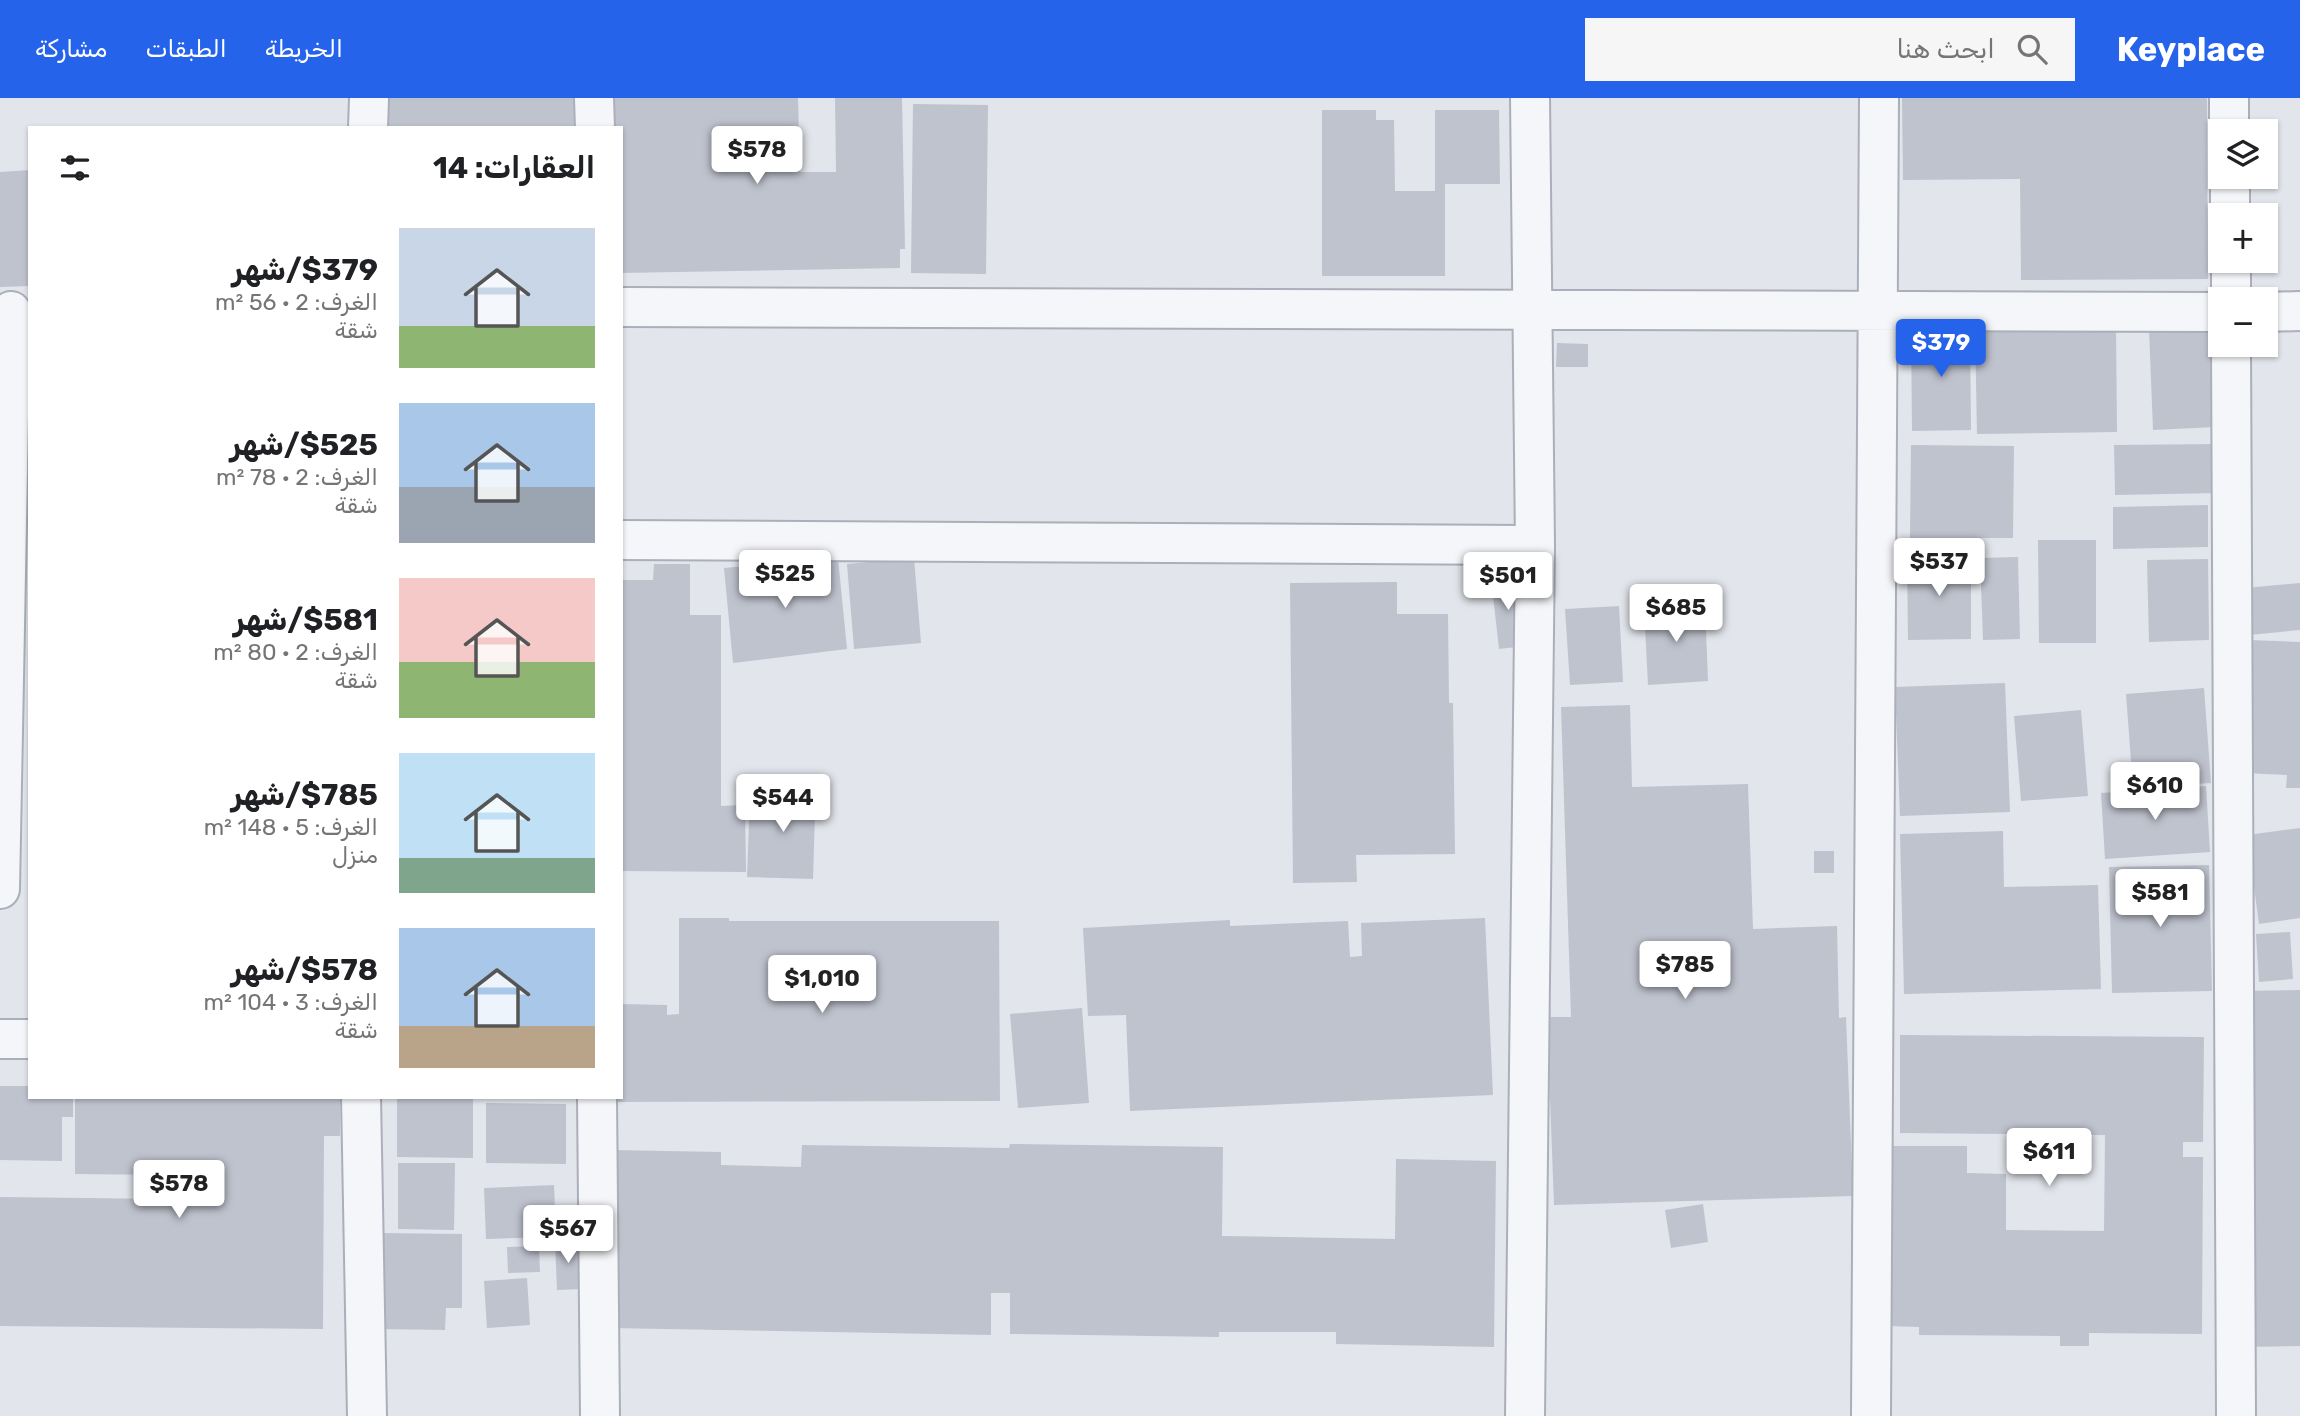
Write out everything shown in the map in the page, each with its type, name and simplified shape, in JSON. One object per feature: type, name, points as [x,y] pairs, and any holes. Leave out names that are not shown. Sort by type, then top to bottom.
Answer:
[{"type":"street","points":[[368,126],[369,98]]},
{"type":"street","points":[[594,98],[595,126]]},
{"type":"street","points":[[1525,1416],[1535,545],[1530,98]]},
{"type":"street","points":[[1871,1416],[1879,98]]},
{"type":"street","points":[[2229,98],[2229,119]]},
{"type":"street","points":[[623,307],[2208,312]]},
{"type":"street","points":[[0,890],[14,311]]},
{"type":"street","points":[[2278,312],[2300,311]]},
{"type":"street","points":[[2231,357],[2236,1416]]},
{"type":"street","points":[[623,540],[1535,545]]},
{"type":"street","points":[[0,1039],[28,1039]]},
{"type":"street","points":[[361,1099],[367,1416]]},
{"type":"street","points":[[597,1099],[600,1416]]},
{"type":"building","points":[[381,98],[574,98],[574,126],[382,126]]},
{"type":"building","points":[[607,98],[798,98],[800,172],[836,172],[835,98],[902,98],[905,249],[900,249],[900,268],[623,273],[623,126],[607,126]]},
{"type":"building","points":[[1902,98],[2207,98],[2208,279],[2021,280],[2020,179],[1903,180]]},
{"type":"building","points":[[913,104],[988,105],[986,274],[911,273]]},
{"type":"building","points":[[1322,110],[1376,110],[1376,120],[1394,120],[1395,191],[1435,191],[1435,110],[1499,110],[1500,184],[1445,184],[1445,276],[1322,276]]},
{"type":"building","points":[[28,170],[28,286],[0,287],[0,172]]},
{"type":"building","points":[[2116,326],[2117,432],[1977,434],[1975,327]]},
{"type":"building","points":[[1911,327],[1970,327],[1971,430],[1912,431]]},
{"type":"building","points":[[2208,327],[2208,357],[2214,357],[2216,427],[2153,430],[2149,329]]},
{"type":"building","points":[[1557,343],[1588,344],[1588,367],[1556,367]]},
{"type":"building","points":[[2218,444],[2218,493],[2115,495],[2114,445]]},
{"type":"building","points":[[1911,445],[2014,446],[2013,538],[1910,538]]},
{"type":"building","points":[[2208,505],[2208,547],[2113,549],[2113,507]]},
{"type":"building","points":[[2038,540],[2096,540],[2096,643],[2039,643]]},
{"type":"building","points":[[1907,557],[1971,557],[1971,639],[1908,640]]},
{"type":"building","points":[[2018,557],[2020,639],[1983,640],[1980,558]]},
{"type":"building","points":[[838,558],[847,649],[733,663],[724,568]]},
{"type":"building","points":[[914,558],[921,643],[854,649],[847,564]]},
{"type":"building","points":[[2208,559],[2209,640],[2149,642],[2147,560]]},
{"type":"building","points":[[654,564],[690,564],[690,615],[721,615],[721,806],[745,805],[746,872],[623,871],[623,580],[653,580]]},
{"type":"building","points":[[1517,574],[1525,646],[1499,649],[1491,578]]},
{"type":"building","points":[[1397,582],[1397,614],[1448,614],[1449,703],[1453,703],[1455,854],[1356,855],[1357,882],[1293,883],[1290,583]]},
{"type":"building","points":[[2300,583],[2300,630],[2249,635],[2245,588]]},
{"type":"building","points":[[1705,604],[1708,681],[1648,685],[1644,608]]},
{"type":"building","points":[[1619,606],[1623,682],[1570,685],[1565,609]]},
{"type":"building","points":[[2250,640],[2300,642],[2300,788],[2286,788],[2287,775],[2244,773]]},
{"type":"building","points":[[2005,683],[2010,812],[1900,816],[1895,687]]},
{"type":"building","points":[[2204,688],[2211,783],[2133,788],[2126,694]]},
{"type":"building","points":[[1630,705],[1632,787],[1748,784],[1753,929],[1837,926],[1839,1018],[1846,1017],[1853,1196],[1554,1205],[1547,1017],[1571,1017],[1561,707]]},
{"type":"building","points":[[2081,710],[2088,796],[2021,801],[2014,716]]},
{"type":"building","points":[[789,782],[816,783],[813,879],[747,877],[750,796],[788,798]]},
{"type":"building","points":[[2206,786],[2210,852],[2105,859],[2101,793]]},
{"type":"building","points":[[2300,828],[2300,918],[2259,924],[2247,835]]},
{"type":"building","points":[[2003,831],[2004,887],[2098,885],[2101,989],[1904,994],[1900,834]]},
{"type":"building","points":[[1814,851],[1834,851],[1834,873],[1814,873]]},
{"type":"building","points":[[2209,865],[2212,991],[2112,993],[2109,867]]},
{"type":"building","points":[[679,918],[729,918],[729,921],[999,921],[1000,1101],[611,1102],[611,1099],[623,1099],[623,1004],[667,1005],[667,1015],[679,1014]]},
{"type":"building","points":[[1485,918],[1493,1095],[1130,1111],[1126,1015],[1088,1016],[1083,928],[1230,920],[1230,926],[1348,921],[1350,957],[1362,956],[1361,923]]},
{"type":"building","points":[[2290,932],[2293,979],[2259,982],[2256,934]]},
{"type":"building","points":[[2300,990],[2300,1346],[2242,1347],[2240,1240],[2256,1240],[2255,1207],[2248,1207],[2243,991]]},
{"type":"building","points":[[1082,1008],[1089,1103],[1018,1108],[1010,1014]]},
{"type":"building","points":[[1900,1035],[2204,1037],[2203,1142],[2183,1142],[2183,1157],[2203,1157],[2202,1334],[2089,1333],[2089,1346],[2060,1346],[2060,1336],[1919,1335],[1919,1327],[1889,1326],[1891,1146],[1967,1146],[1967,1173],[2006,1174],[2006,1230],[2104,1231],[2105,1135],[1900,1133]]},
{"type":"building","points":[[0,1086],[28,1086],[28,1099],[73,1099],[73,1117],[62,1117],[62,1161],[0,1160]]},
{"type":"building","points":[[75,1099],[340,1099],[340,1136],[324,1136],[323,1329],[0,1326],[0,1197],[168,1199],[169,1175],[75,1174]]},
{"type":"building","points":[[397,1099],[473,1099],[473,1158],[397,1157]]},
{"type":"building","points":[[486,1103],[566,1104],[566,1164],[486,1163]]},
{"type":"building","points":[[1010,1144],[1223,1147],[1222,1236],[1395,1239],[1396,1159],[1496,1161],[1494,1347],[1336,1344],[1336,1332],[1219,1332],[1219,1337],[1010,1334],[1010,1293],[991,1293],[991,1335],[609,1328],[611,1150],[721,1152],[721,1165],[801,1167],[802,1145],[1009,1148]]},
{"type":"building","points":[[398,1163],[455,1163],[454,1230],[398,1229]]},
{"type":"building","points":[[554,1185],[556,1237],[486,1239],[484,1188]]},
{"type":"building","points":[[1703,1204],[1708,1242],[1671,1248],[1665,1210]]},
{"type":"building","points":[[378,1233],[462,1234],[462,1308],[446,1308],[445,1330],[378,1329]]},
{"type":"building","points":[[580,1240],[582,1289],[557,1290],[555,1241]]},
{"type":"building","points":[[539,1246],[540,1272],[508,1273],[507,1247]]},
{"type":"building","points":[[527,1278],[530,1325],[487,1328],[484,1281]]}]
